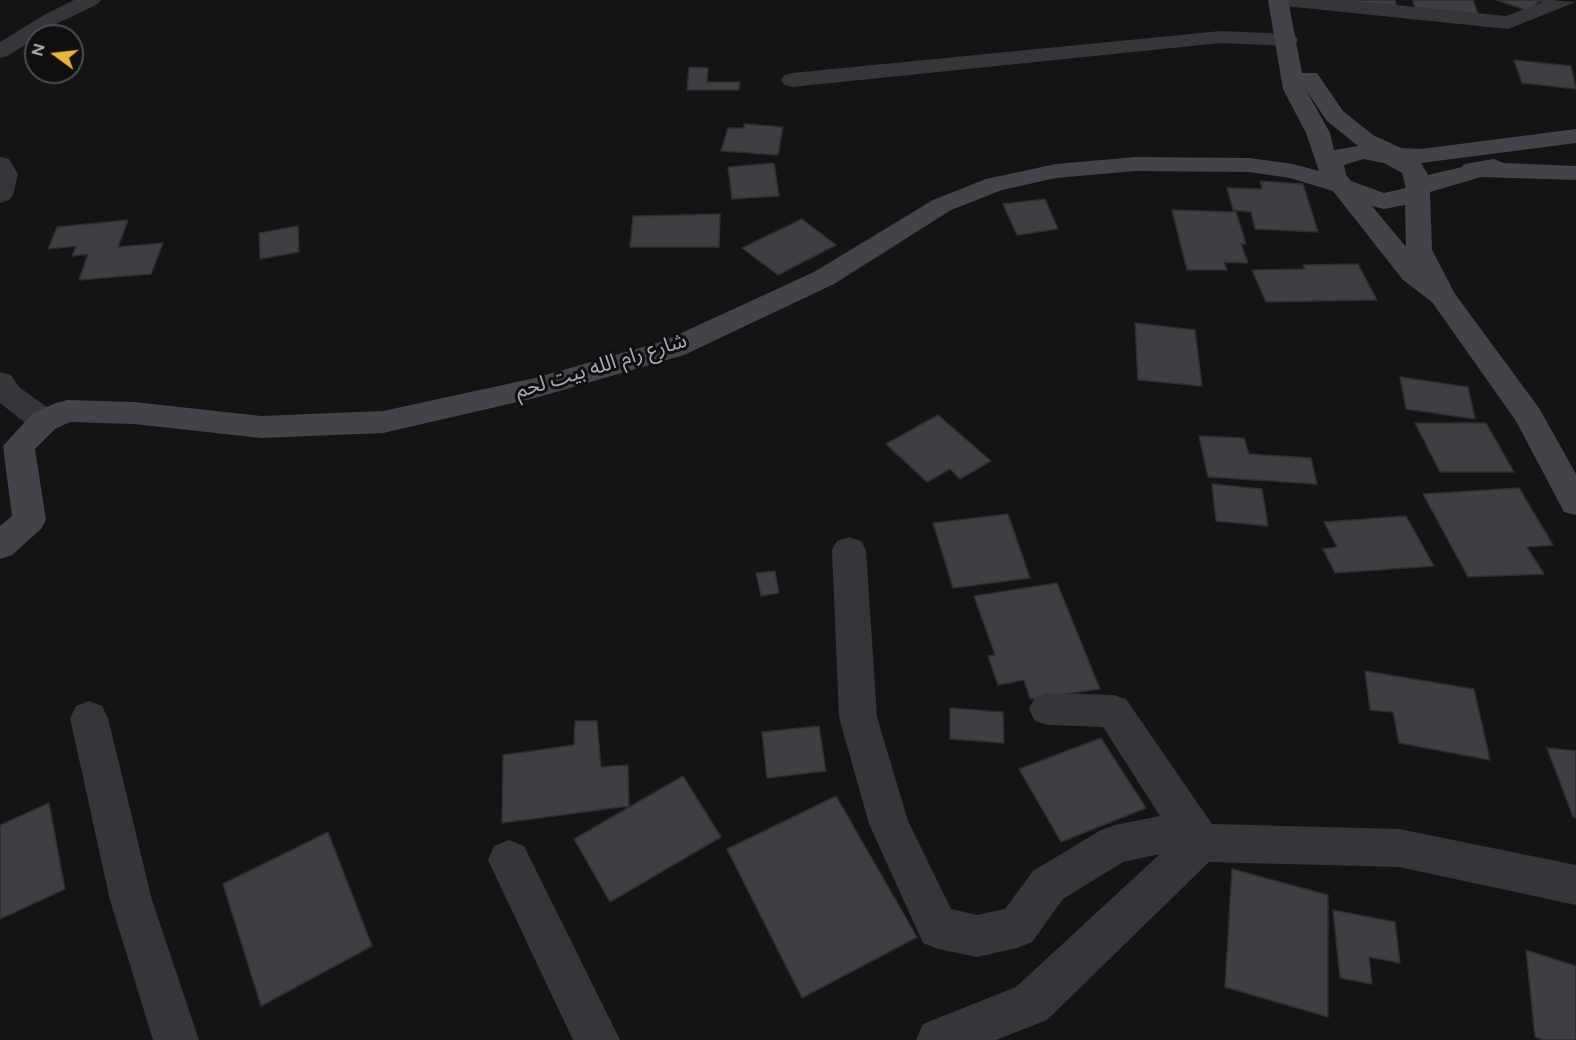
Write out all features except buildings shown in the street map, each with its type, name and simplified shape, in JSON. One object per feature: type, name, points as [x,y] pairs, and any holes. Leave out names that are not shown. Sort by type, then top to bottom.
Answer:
[{"type":"main road","points":[[1278,0],[1287,40],[1287,62],[1294,89],[1318,133],[1323,153],[1337,178],[1413,274],[1442,297]]},
{"type":"main road","points":[[1287,40],[1335,116],[1365,140],[1404,156]]},
{"type":"main road","points":[[1516,144],[1560,126],[1576,123]]},
{"type":"main road","points":[[1337,178],[1333,162],[1340,156],[1351,153],[1404,156],[1576,136]]},
{"type":"main road","points":[[1473,170],[1576,152]]},
{"type":"main road","points":[[1377,153],[1391,157],[1413,169],[1419,188],[1419,250],[1442,297],[1528,416],[1576,502]]},
{"type":"main road","name":"شارع رام الله بيت لحم","points":[[0,546],[29,520],[20,447],[44,421],[67,411],[134,413],[261,427],[383,422],[535,388],[674,348],[824,278],[942,205],[995,184],[1056,171],[1135,164],[1249,165],[1337,178],[1361,195],[1384,201],[1404,198],[1419,188],[1473,170]]},
{"type":"main road","points":[[1473,170],[1569,172]]},
{"type":"street","points":[[0,51],[51,19],[91,0]]},
{"type":"street","points":[[1285,0],[1508,23],[1567,0]]},
{"type":"street","points":[[792,80],[1000,62],[1221,37],[1287,40]]},
{"type":"street","points":[[0,164],[6,174],[0,195]]},
{"type":"street","points":[[0,382],[8,394],[44,421]]},
{"type":"street","points":[[849,550],[858,717],[889,824],[938,928],[977,936],[1017,927],[1048,885],[1115,844],[1196,836],[1399,848],[1576,885]]},
{"type":"street","points":[[1048,709],[1113,711],[1196,836]]},
{"type":"street","points":[[89,718],[130,900],[176,1040]]},
{"type":"street","points":[[939,1040],[1031,1004],[1196,836]]},
{"type":"street","points":[[509,860],[597,1040]]}]
